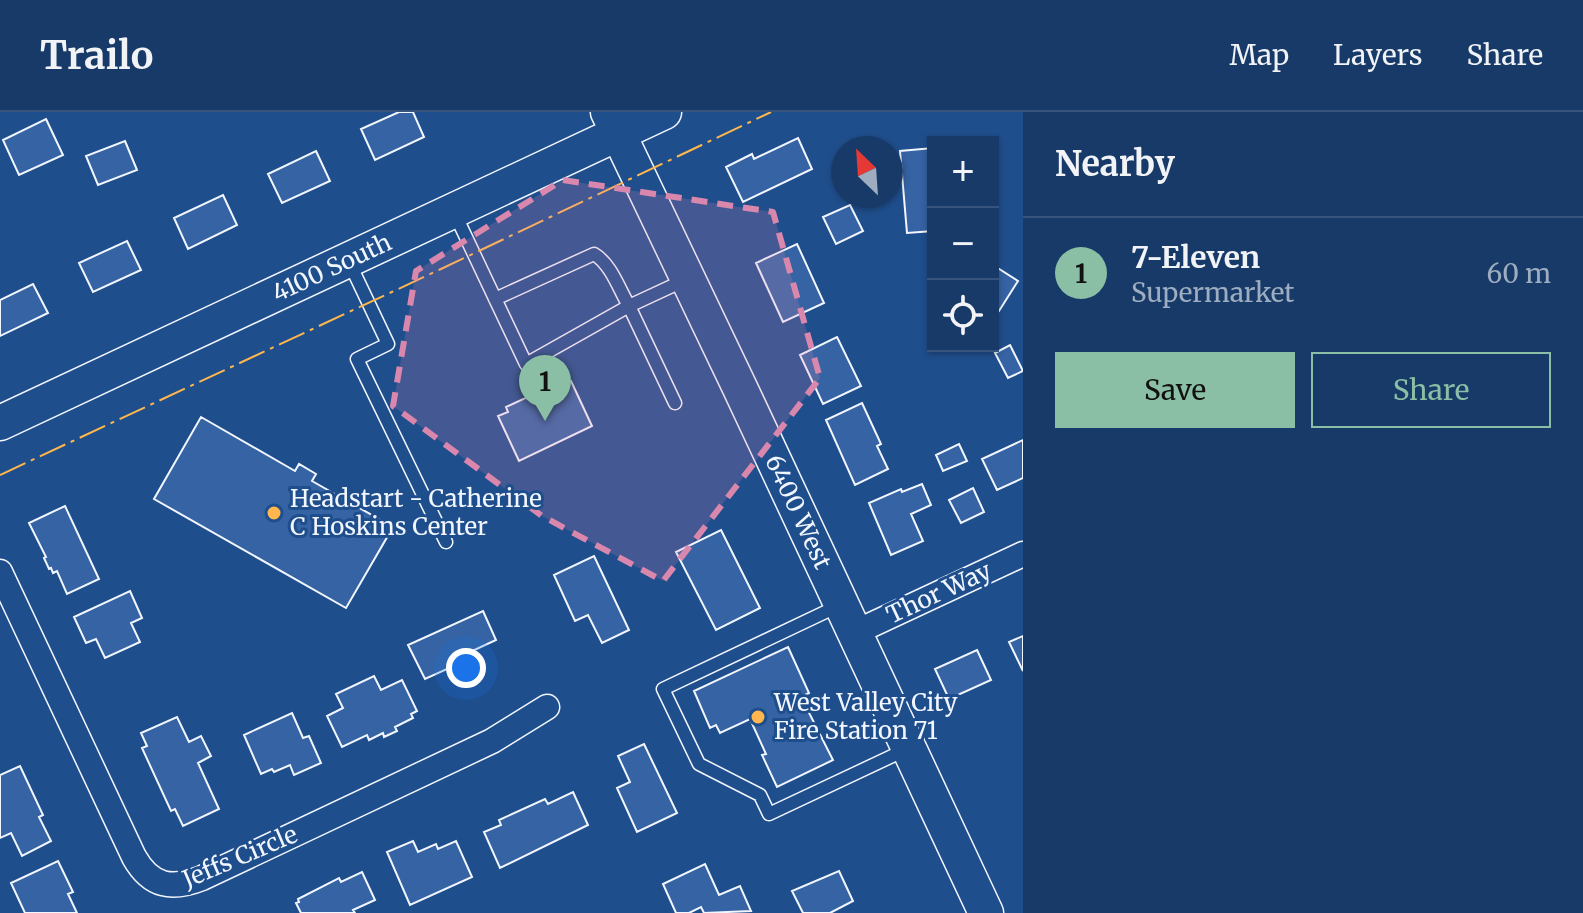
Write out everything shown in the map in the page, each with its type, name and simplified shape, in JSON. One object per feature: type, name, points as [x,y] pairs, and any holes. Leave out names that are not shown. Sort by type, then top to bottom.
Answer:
[{"type":"street","name":"4100 South","points":[[0,423],[453,211],[613,123],[664,112]]},
{"type":"street","name":"6400 West","points":[[613,123],[986,913]]},
{"type":"street","name":"Thor Way","points":[[848,619],[1023,554]]},
{"type":"street","name":"Jeffs Circle","points":[[0,572],[134,857],[150,877],[169,885],[190,883],[216,872],[492,741],[547,707]]},
{"type":"lane","points":[[453,211],[526,364],[629,306],[688,279]]},
{"type":"lane","points":[[495,299],[594,254],[601,258],[629,306],[675,403]]},
{"type":"lane","points":[[348,260],[388,344],[357,359],[446,542]]},
{"type":"lane","points":[[848,619],[663,689],[699,764],[760,795],[769,814],[908,748]]},
{"type":"highlighted area","points":[[563,180],[773,212],[820,378],[663,581],[542,516],[393,406],[416,271]]},
{"type":"building","points":[[399,112],[413,112],[424,137],[375,160],[361,129]]},
{"type":"building","points":[[46,119],[63,155],[19,175],[3,140]]},
{"type":"building","points":[[798,138],[812,169],[743,202],[726,167],[752,154],[754,159]]},
{"type":"building","points":[[125,141],[137,170],[98,185],[86,156]]},
{"type":"building","points":[[927,149],[927,231],[907,233],[903,151]]},
{"type":"building","points":[[316,151],[330,181],[282,203],[268,174]]},
{"type":"building","points":[[223,195],[237,225],[188,249],[174,218]]},
{"type":"building","points":[[843,208],[852,208],[863,231],[836,244],[823,217]]},
{"type":"building","points":[[127,241],[141,270],[93,292],[79,263]]},
{"type":"building","points":[[797,244],[824,303],[783,322],[756,263]]},
{"type":"building","points":[[999,269],[1018,281],[999,311]]},
{"type":"building","points":[[33,284],[48,313],[0,336],[0,300]]},
{"type":"building","points":[[837,337],[861,386],[823,404],[800,355]]},
{"type":"building","points":[[1010,345],[1023,371],[1008,378],[995,353]]},
{"type":"building","points":[[571,381],[592,426],[519,461],[498,416],[508,412],[506,407],[560,382],[563,385]]},
{"type":"building","points":[[862,403],[881,444],[877,446],[888,469],[855,485],[826,420]]},
{"type":"building","name":"Headstart - Catherine C Hoskins Center","points":[[201,417],[295,471],[299,464],[316,474],[312,481],[393,527],[346,608],[154,499]]},
{"type":"building","points":[[1023,440],[1023,478],[997,490],[982,459]]},
{"type":"building","points":[[959,444],[967,461],[943,471],[936,455]]},
{"type":"building","points":[[922,484],[931,505],[911,514],[923,541],[891,555],[869,503]]},
{"type":"building","points":[[973,488],[984,512],[961,523],[949,500]]},
{"type":"building","points":[[65,506],[99,579],[67,594],[57,571],[53,573],[49,569],[29,523]]},
{"type":"building","points":[[721,530],[760,608],[716,630],[676,552]]},
{"type":"building","points":[[594,556],[629,630],[602,643],[588,615],[575,621],[554,575]]},
{"type":"building","points":[[130,591],[142,618],[131,623],[140,642],[105,658],[96,639],[86,643],[74,617]]},
{"type":"building","points":[[483,611],[496,640],[470,652],[475,662],[451,673],[449,668],[425,679],[408,645]]},
{"type":"building","points":[[1023,636],[1023,671],[1009,642]]},
{"type":"building","name":"West Valley City Fire Station 71","points":[[788,647],[809,693],[801,697],[833,760],[777,787],[750,719],[720,733],[716,725],[710,728],[694,691]]},
{"type":"building","points":[[977,650],[991,680],[949,699],[935,669]]},
{"type":"building","points":[[374,676],[381,690],[402,680],[417,711],[411,714],[413,718],[395,727],[397,731],[369,740],[367,735],[342,747],[327,716],[343,708],[336,694]]},
{"type":"building","points":[[292,713],[303,738],[309,736],[321,763],[294,775],[290,765],[261,774],[244,735]]},
{"type":"building","points":[[177,717],[189,742],[201,736],[211,756],[198,763],[219,809],[183,826],[175,809],[171,811],[142,748],[147,746],[141,733]]},
{"type":"building","points":[[644,744],[677,813],[637,832],[617,788],[630,782],[618,756]]},
{"type":"building","points":[[20,766],[43,815],[39,817],[51,841],[22,856],[11,833],[0,838],[0,775]]},
{"type":"building","points":[[573,792],[588,825],[500,868],[484,832],[501,825],[499,820],[545,799],[548,804]]},
{"type":"building","points":[[413,841],[418,852],[436,844],[438,849],[456,841],[472,877],[410,905],[387,852]]},
{"type":"building","points":[[58,861],[73,892],[68,894],[77,913],[25,913],[11,883]]},
{"type":"building","points":[[705,864],[719,895],[740,886],[751,911],[704,913],[701,907],[689,913],[676,913],[663,884]]},
{"type":"building","points":[[839,871],[853,901],[830,913],[803,913],[792,891]]},
{"type":"building","points":[[362,872],[375,900],[353,910],[355,913],[301,913],[296,903],[298,899],[339,878],[341,882]]},
{"type":"power","points":[[0,475],[771,112]]},
{"type":"place","name":"7-Eleven","points":[[545,421]]},
{"type":"place","name":"Headstart - Catherine C Hoskins Center","points":[[274,513]]},
{"type":"place","name":"West Valley City Fire Station 71","points":[[758,717]]}]
